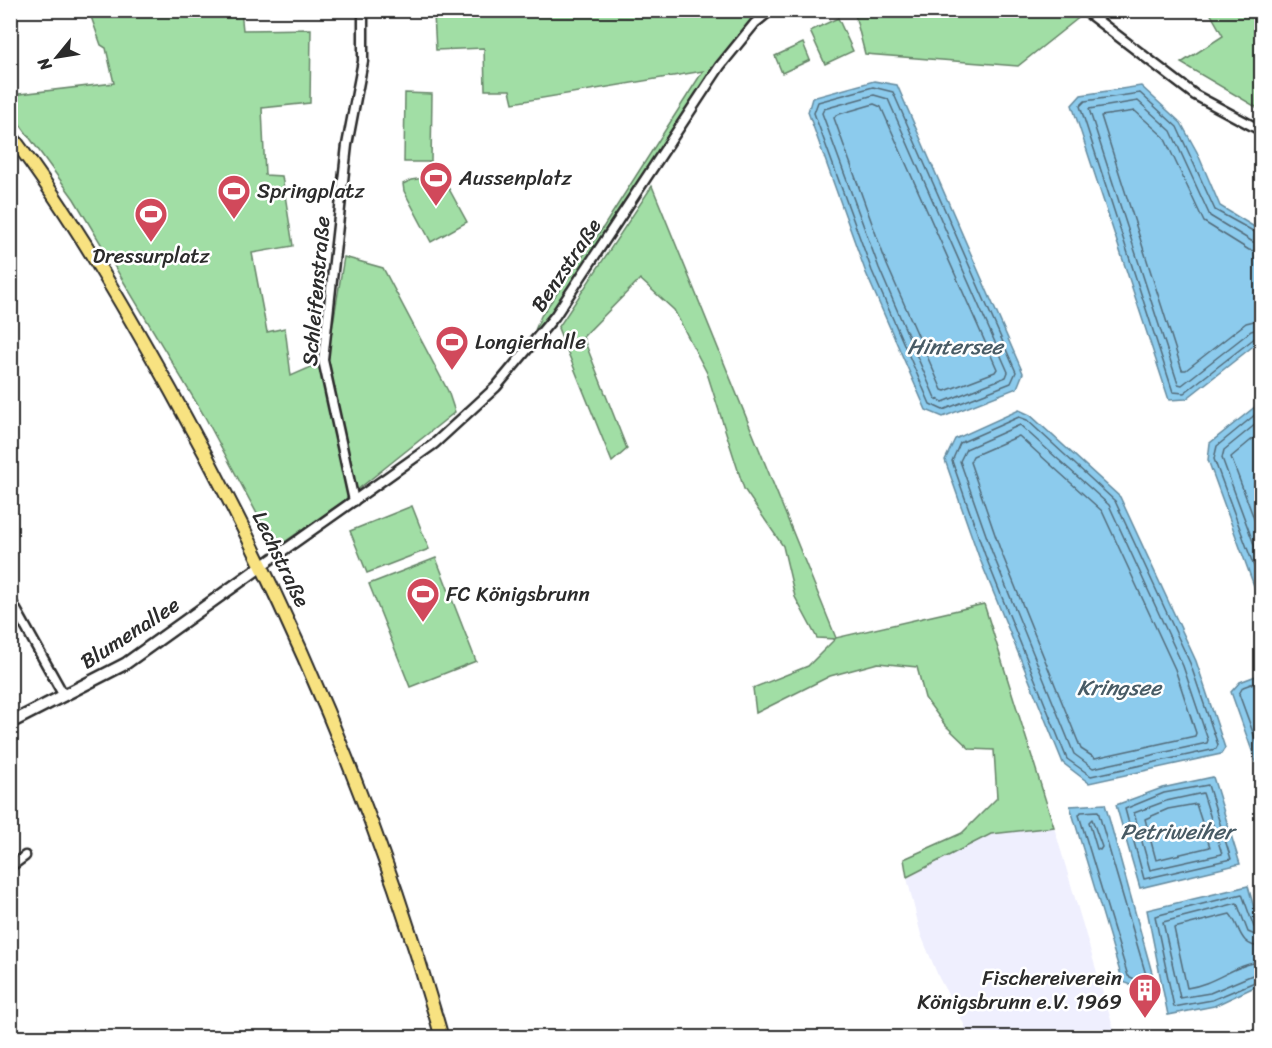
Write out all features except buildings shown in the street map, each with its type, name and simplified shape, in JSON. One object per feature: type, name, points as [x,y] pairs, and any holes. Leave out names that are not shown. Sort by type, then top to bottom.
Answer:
[{"type":"main road","name":"Lechstraße","points":[[10,134],[54,195],[104,275],[221,481],[264,565],[293,629],[370,821],[442,1038]]},
{"type":"street","name":"Schleifenstraße","points":[[354,501],[323,360],[347,145],[363,61],[363,10]]},
{"type":"street","name":"Benzstraße","points":[[264,565],[461,421],[496,387],[555,316],[720,66],[755,23],[771,10]]},
{"type":"street","points":[[1084,10],[1195,95],[1262,131]]},
{"type":"street","name":"Blumenallee","points":[[10,723],[125,664],[264,565]]},
{"type":"street","points":[[10,599],[64,696]]},
{"type":"street","points":[[10,867],[25,856]]},
{"type":"shaded area","points":[[1054,827],[1116,1037],[967,1037],[964,1024],[939,978],[921,935],[907,878],[991,834]]},
{"type":"green space","points":[[1084,10],[1086,12],[1018,66],[865,54],[854,11]]},
{"type":"green space","points":[[89,11],[241,11],[243,30],[311,29],[310,103],[262,108],[265,175],[282,176],[293,246],[252,253],[267,332],[285,328],[291,376],[327,360],[344,257],[383,268],[448,391],[455,412],[342,502],[283,543],[270,538],[205,417],[74,199],[11,112],[11,95],[114,83],[106,48],[101,45]]},
{"type":"green space","points":[[427,11],[771,11],[736,44],[538,338],[533,335],[541,316],[604,226],[703,71],[513,103],[510,90],[485,90],[484,48],[436,50],[434,15]]},
{"type":"green space","points":[[1209,11],[1261,11],[1261,110],[1181,63],[1223,36]]},
{"type":"green space","points":[[838,18],[853,51],[825,64],[810,31]]},
{"type":"green space","points":[[803,43],[810,60],[782,73],[775,56]]},
{"type":"green space","points":[[405,93],[432,94],[431,162],[404,162]]},
{"type":"green space","name":"Aussenplatz","points":[[438,176],[443,178],[467,222],[431,242],[404,191],[403,184],[411,180]]},
{"type":"green space","points":[[652,186],[836,638],[984,604],[1054,827],[991,834],[907,877],[904,859],[962,833],[997,798],[994,750],[970,749],[945,725],[925,698],[917,667],[878,663],[830,676],[756,713],[753,688],[808,666],[835,639],[817,638],[795,597],[783,546],[744,489],[707,373],[674,310],[640,279],[583,337],[627,449],[612,462],[558,328]]},
{"type":"green space","points":[[412,506],[429,549],[367,573],[350,531]]},
{"type":"green space","name":"FC Königsbrunn","points":[[436,558],[476,661],[410,687],[369,584]]},
{"type":"water","name":"Hintersee","points":[[874,81],[897,85],[1023,373],[1017,388],[943,417],[926,410],[866,273],[808,112],[812,98]]},
{"type":"water","points":[[1141,86],[1181,123],[1197,152],[1220,206],[1261,231],[1261,340],[1186,399],[1169,400],[1072,105],[1081,95]]},
{"type":"water","points":[[1261,402],[1261,605],[1208,460],[1210,443]]},
{"type":"water","name":"Kringsee","points":[[1019,410],[1030,415],[1120,497],[1196,661],[1225,748],[1221,754],[1089,783],[1063,763],[979,557],[945,460],[955,439]]},
{"type":"water","points":[[1262,674],[1261,776],[1231,692],[1240,682]]},
{"type":"water","name":"Petriweiher","points":[[1213,777],[1240,864],[1140,888],[1116,805],[1162,788]]},
{"type":"water","points":[[1105,804],[1154,980],[1140,988],[1123,982],[1070,806]]},
{"type":"water","points":[[1248,886],[1261,933],[1261,984],[1214,1006],[1168,1015],[1147,910]]},
{"type":"place","name":"Aussenplatz","points":[[436,207]]},
{"type":"place","name":"Springplatz","points":[[234,220]]},
{"type":"place","name":"Dressurplatz","points":[[151,243]]},
{"type":"place","name":"Longierhalle","points":[[452,371]]},
{"type":"place","name":"FC Königsbrunn","points":[[423,623]]},
{"type":"place","name":"Fischereiverein Königsbrunn e.V. 1969","points":[[1145,1019]]}]
